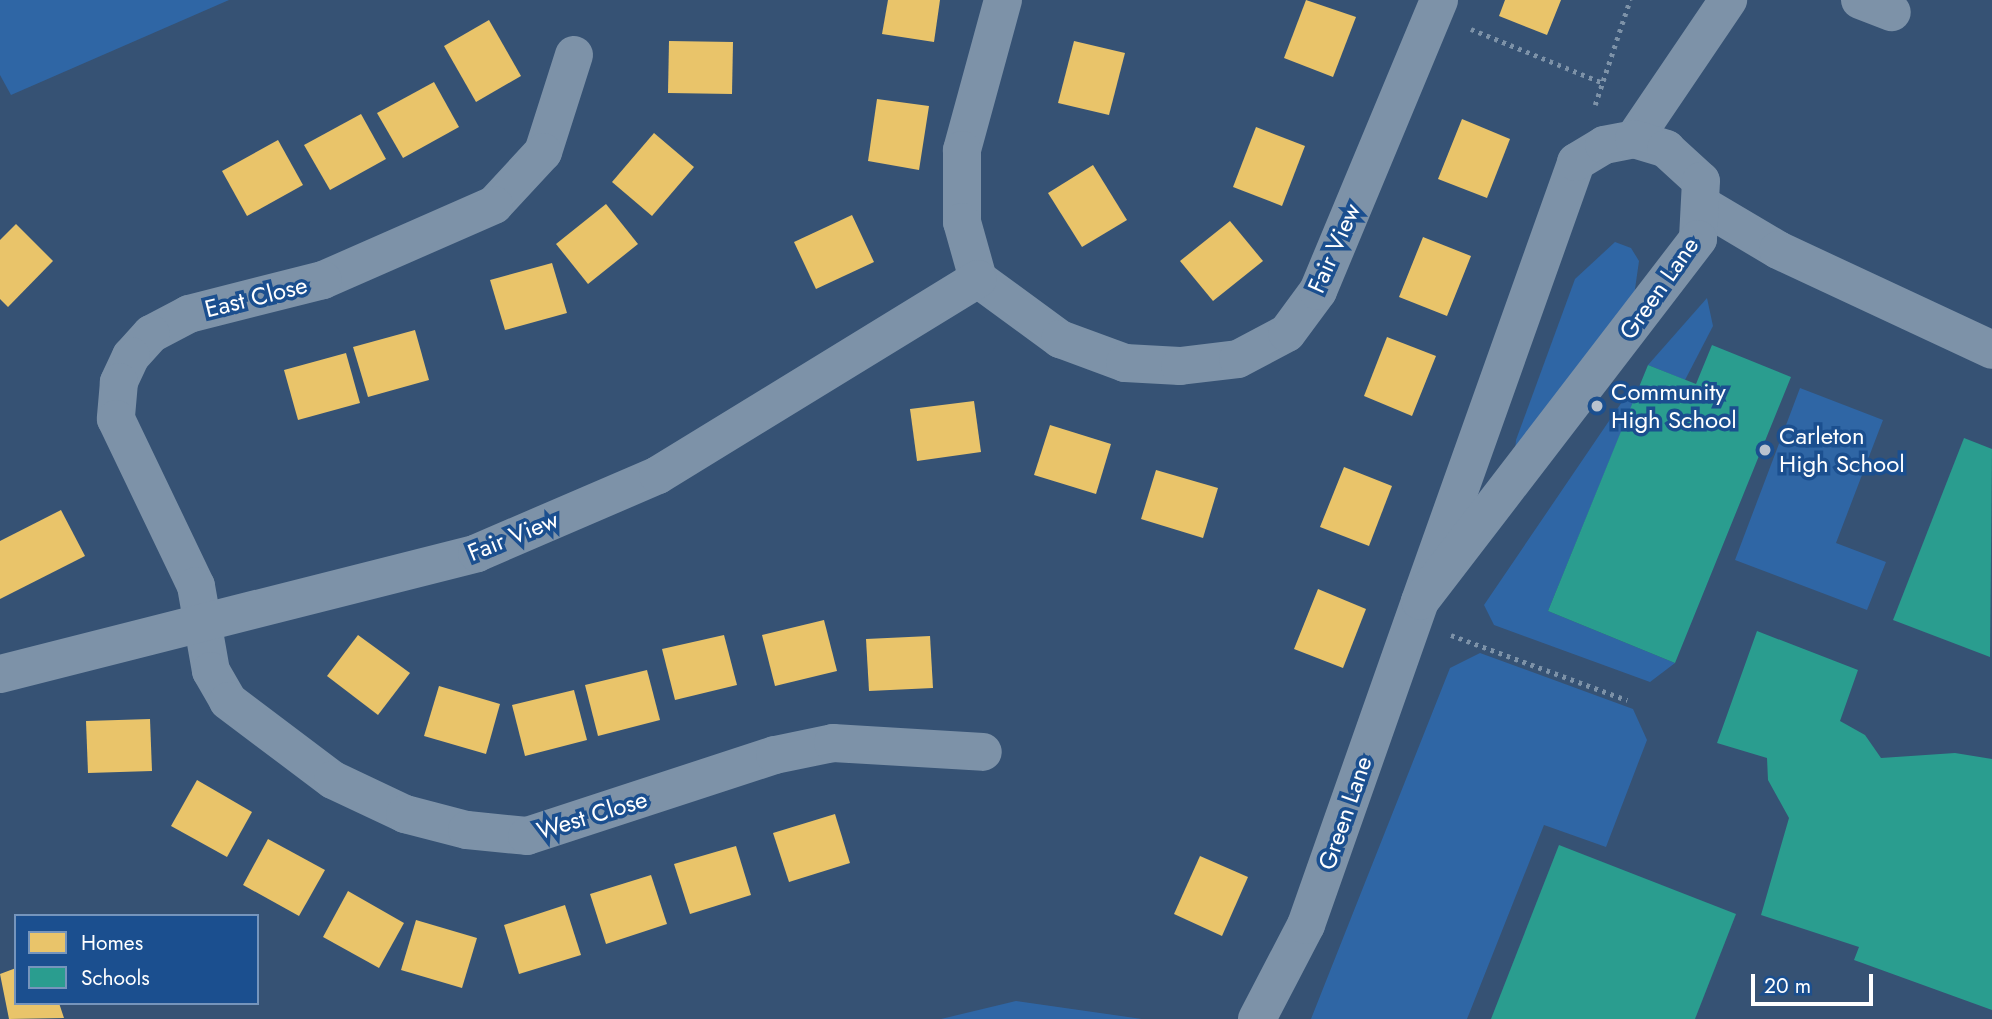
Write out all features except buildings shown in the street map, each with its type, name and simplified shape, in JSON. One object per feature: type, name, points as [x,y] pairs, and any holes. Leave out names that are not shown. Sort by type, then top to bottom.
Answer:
[{"type":"street","points":[[978,279],[962,222],[962,149],[1003,0]]},
{"type":"street","points":[[1576,162],[1604,145],[1634,139],[1728,0]]},
{"type":"street","name":"Fair View","points":[[0,674],[477,553],[658,475],[978,279],[1060,339],[1125,362],[1180,366],[1238,359],[1287,333],[1318,291],[1437,5]]},
{"type":"street","name":"East Close","points":[[201,623],[196,586],[116,419],[119,382],[131,356],[151,334],[188,314],[323,280],[494,205],[543,152],[574,55]]},
{"type":"street","name":"Green Lane","points":[[1417,611],[1655,300],[1698,239],[1704,206],[1701,181],[1666,149],[1634,139]]},
{"type":"street","name":"Green Lane","points":[[1257,1019],[1306,925],[1576,162]]},
{"type":"street","points":[[1704,206],[1778,250],[1992,350]]},
{"type":"street","name":"West Close","points":[[201,623],[211,671],[229,701],[333,780],[405,814],[467,830],[527,836],[775,755],[833,743],[982,752]]},
{"type":"path","points":[[1576,162],[1630,0]]},
{"type":"path","points":[[1437,5],[1603,83]]},
{"type":"path","points":[[1417,611],[1627,700]]},
{"type":"shaded area","points":[[0,0],[229,0],[11,95],[0,75]]},
{"type":"shaded area","points":[[1615,242],[1631,248],[1639,261],[1633,303],[1514,463],[1516,440],[1575,279]]},
{"type":"shaded area","points":[[1707,298],[1713,326],[1685,380],[1648,365]]},
{"type":"shaded area","points":[[1800,388],[1883,420],[1836,543],[1886,562],[1867,610],[1735,560]]},
{"type":"shaded area","points":[[1628,393],[1636,396],[1548,611],[1675,663],[1650,682],[1494,625],[1484,605]]},
{"type":"shaded area","points":[[1480,653],[1633,709],[1647,740],[1606,847],[1544,825],[1467,1019],[1311,1019],[1450,668]]},
{"type":"shaded area","points":[[1016,1001],[1142,1019],[941,1019]]},
{"type":"place","name":"Community High School","points":[[1597,406]]},
{"type":"place","name":"Carleton High School","points":[[1765,450]]}]
